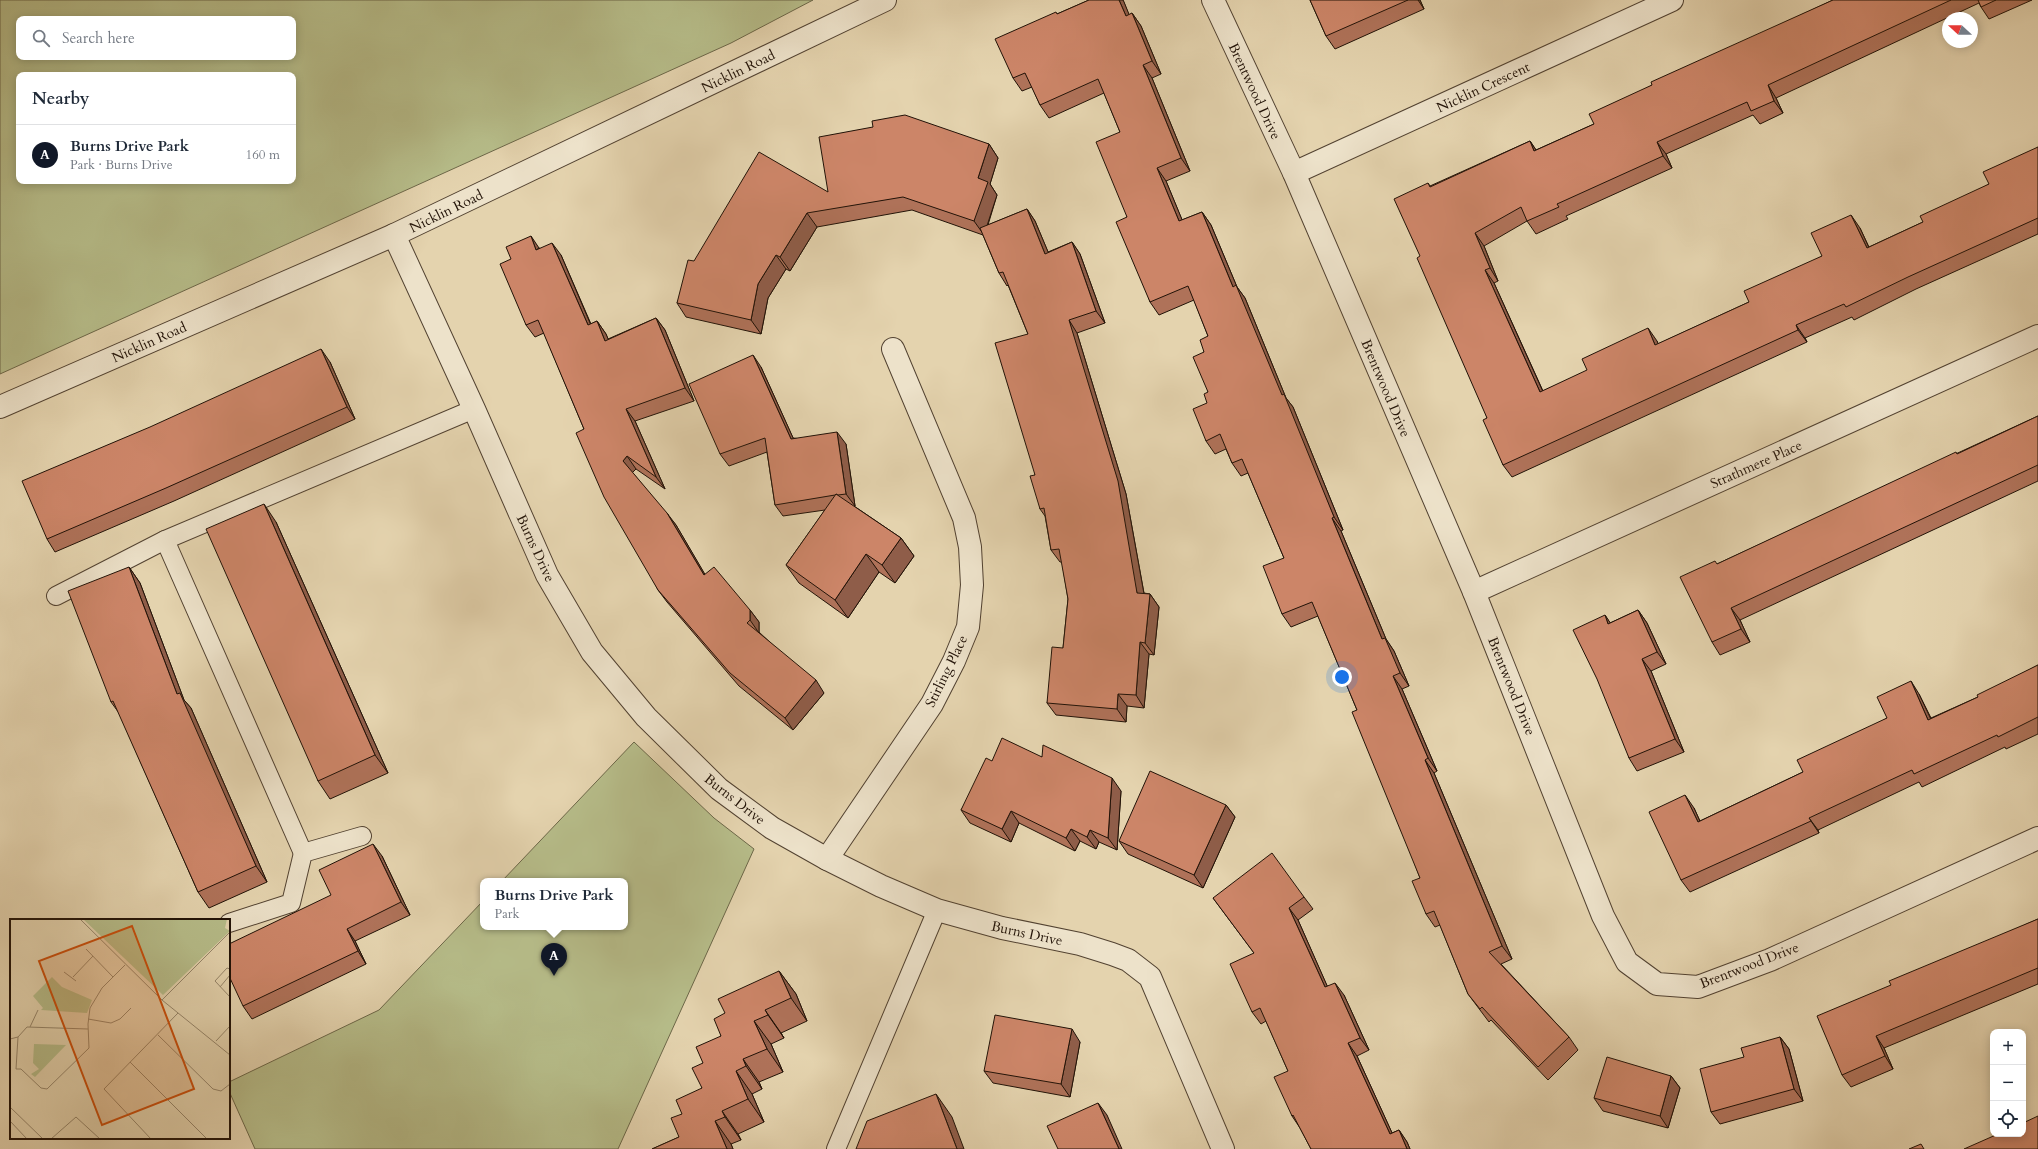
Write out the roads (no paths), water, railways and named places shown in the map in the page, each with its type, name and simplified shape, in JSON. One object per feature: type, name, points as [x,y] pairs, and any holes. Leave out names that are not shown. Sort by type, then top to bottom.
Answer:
[{"type":"street","name":"Nicklin Road","points":[[0,407],[394,236],[885,0]]},
{"type":"street","name":"Brentwood Drive","points":[[1212,0],[1294,173],[1474,592],[1603,916],[1627,962],[1657,984],[1698,987],[1770,960],[2038,838]]},
{"type":"street","name":"Nicklin Crescent","points":[[1294,173],[1672,0]]},
{"type":"street","name":"Burns Drive","points":[[394,236],[474,409],[547,575],[592,652],[646,717],[718,789],[772,828],[827,859],[882,886],[937,910],[1002,928],[1080,944],[1128,960],[1150,978],[1223,1149]]},
{"type":"street","name":"Strathmere Place","points":[[1474,592],[2038,336]]},
{"type":"street","name":"Stirling Place","points":[[827,859],[932,704],[954,661],[968,627],[971,578],[970,547],[964,518],[893,349]]},
{"type":"lane","points":[[56,596],[165,540],[474,409]]},
{"type":"lane","points":[[165,540],[303,853],[291,903],[230,923]]},
{"type":"lane","points":[[303,853],[362,836]]},
{"type":"lane","points":[[836,1149],[937,910]]},
{"type":"place","name":"Burns Drive Park","points":[[554,976]]}]
